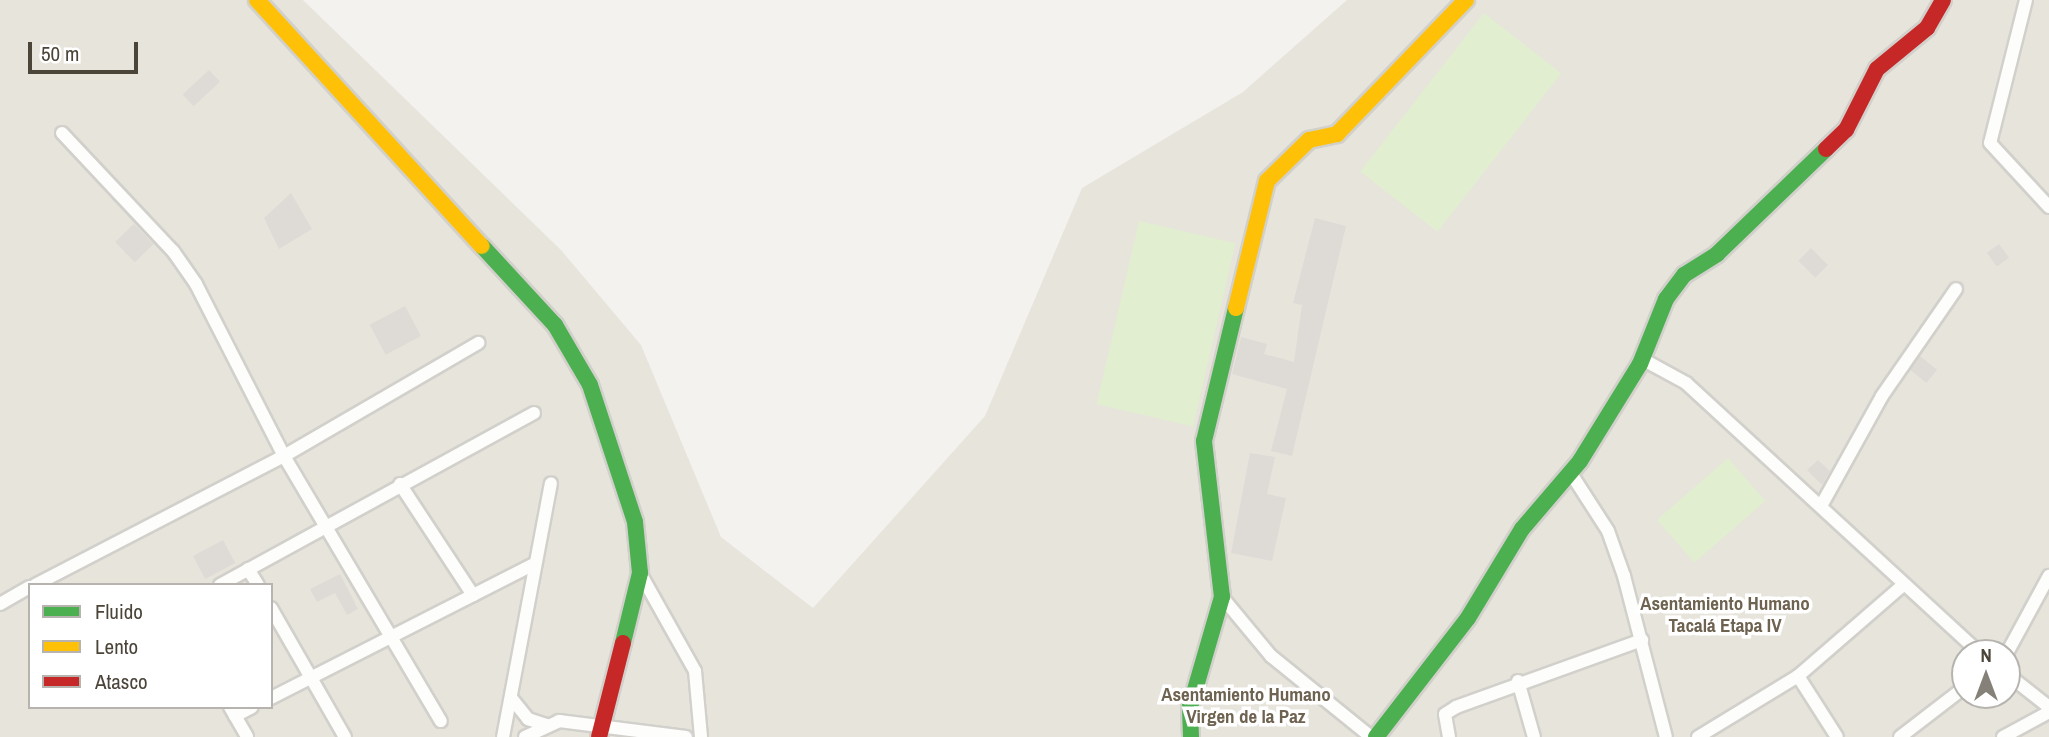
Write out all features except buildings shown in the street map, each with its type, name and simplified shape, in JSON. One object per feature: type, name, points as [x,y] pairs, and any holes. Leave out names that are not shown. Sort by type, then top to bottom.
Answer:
[{"type":"street","points":[[257,0],[555,325],[599,410],[635,522],[640,573],[600,731]]},
{"type":"street","points":[[1191,737],[1190,707],[1222,597],[1204,442],[1267,181],[1309,140],[1337,134],[1466,0]]},
{"type":"street","points":[[1222,597],[1272,656],[1373,737],[1570,472],[1642,359],[1666,299],[1684,275],[1717,254],[1846,130],[1877,69],[1927,29],[1943,0]]},
{"type":"street","points":[[2026,0],[1990,143],[2049,206]]},
{"type":"street","points":[[62,133],[173,251],[196,284],[284,456],[441,721]]},
{"type":"street","points":[[1821,506],[1882,396],[1956,289]]},
{"type":"street","points":[[39,583],[284,456],[478,343]]},
{"type":"street","points":[[1642,359],[1686,383],[1821,506],[1902,586],[1964,639]]},
{"type":"street","points":[[224,583],[534,413]]},
{"type":"street","points":[[1570,472],[1608,531],[1642,640],[1666,737]]},
{"type":"street","points":[[400,484],[473,595]]},
{"type":"street","points":[[503,737],[551,485]]},
{"type":"street","points":[[273,697],[534,564]]},
{"type":"street","points":[[248,569],[257,583]]},
{"type":"street","points":[[640,573],[695,671],[701,737]]},
{"type":"street","points":[[2015,639],[2049,576]]},
{"type":"street","points":[[1698,737],[1798,676],[1902,586]]},
{"type":"street","points":[[0,604],[28,588]]},
{"type":"street","points":[[273,611],[345,737]]},
{"type":"street","points":[[1450,737],[1445,714],[1518,681],[1642,640]]},
{"type":"street","points":[[1798,676],[1837,737]]},
{"type":"street","points":[[1518,681],[1534,737]]},
{"type":"street","points":[[2003,737],[2049,709],[2021,686]]},
{"type":"street","points":[[1900,737],[1951,698]]},
{"type":"street","points":[[512,699],[528,719],[547,724],[686,737]]},
{"type":"street","points":[[233,712],[247,737]]},
{"type":"street","points":[[525,737],[547,724]]},
{"type":"shaded area","points":[[0,0],[303,0],[561,250],[641,345],[721,537],[813,608],[985,416],[1082,188],[1243,92],[1347,0],[2049,0],[2049,737],[0,737]]},
{"type":"green space","points":[[1484,13],[1561,73],[1437,232],[1360,171]]},
{"type":"green space","points":[[1139,221],[1235,243],[1193,426],[1097,404]]},
{"type":"green space","points":[[1728,458],[1765,501],[1694,563],[1657,520]]},
{"type":"traffic: fast","points":[[1376,737],[1468,618],[1522,529],[1580,461],[1640,364],[1666,299],[1684,275],[1717,254],[1826,149]]},
{"type":"traffic: fast","points":[[482,246],[555,325],[590,385],[635,522],[640,573],[623,643]]},
{"type":"traffic: fast","points":[[1191,737],[1190,707],[1222,597],[1204,441],[1236,308]]},
{"type":"traffic: slow","points":[[257,0],[482,246]]},
{"type":"traffic: slow","points":[[1236,308],[1267,181],[1309,140],[1337,134],[1466,0]]},
{"type":"traffic: jam","points":[[1826,149],[1846,130],[1877,69],[1927,28],[1943,0]]},
{"type":"traffic: jam","points":[[599,737],[623,643]]},
{"type":"district","name":"Asentamiento Humano Tacalá Etapa IV","points":[[1725,615]]},
{"type":"district","name":"Asentamiento Humano Virgen de la Paz","points":[[1246,706]]}]
